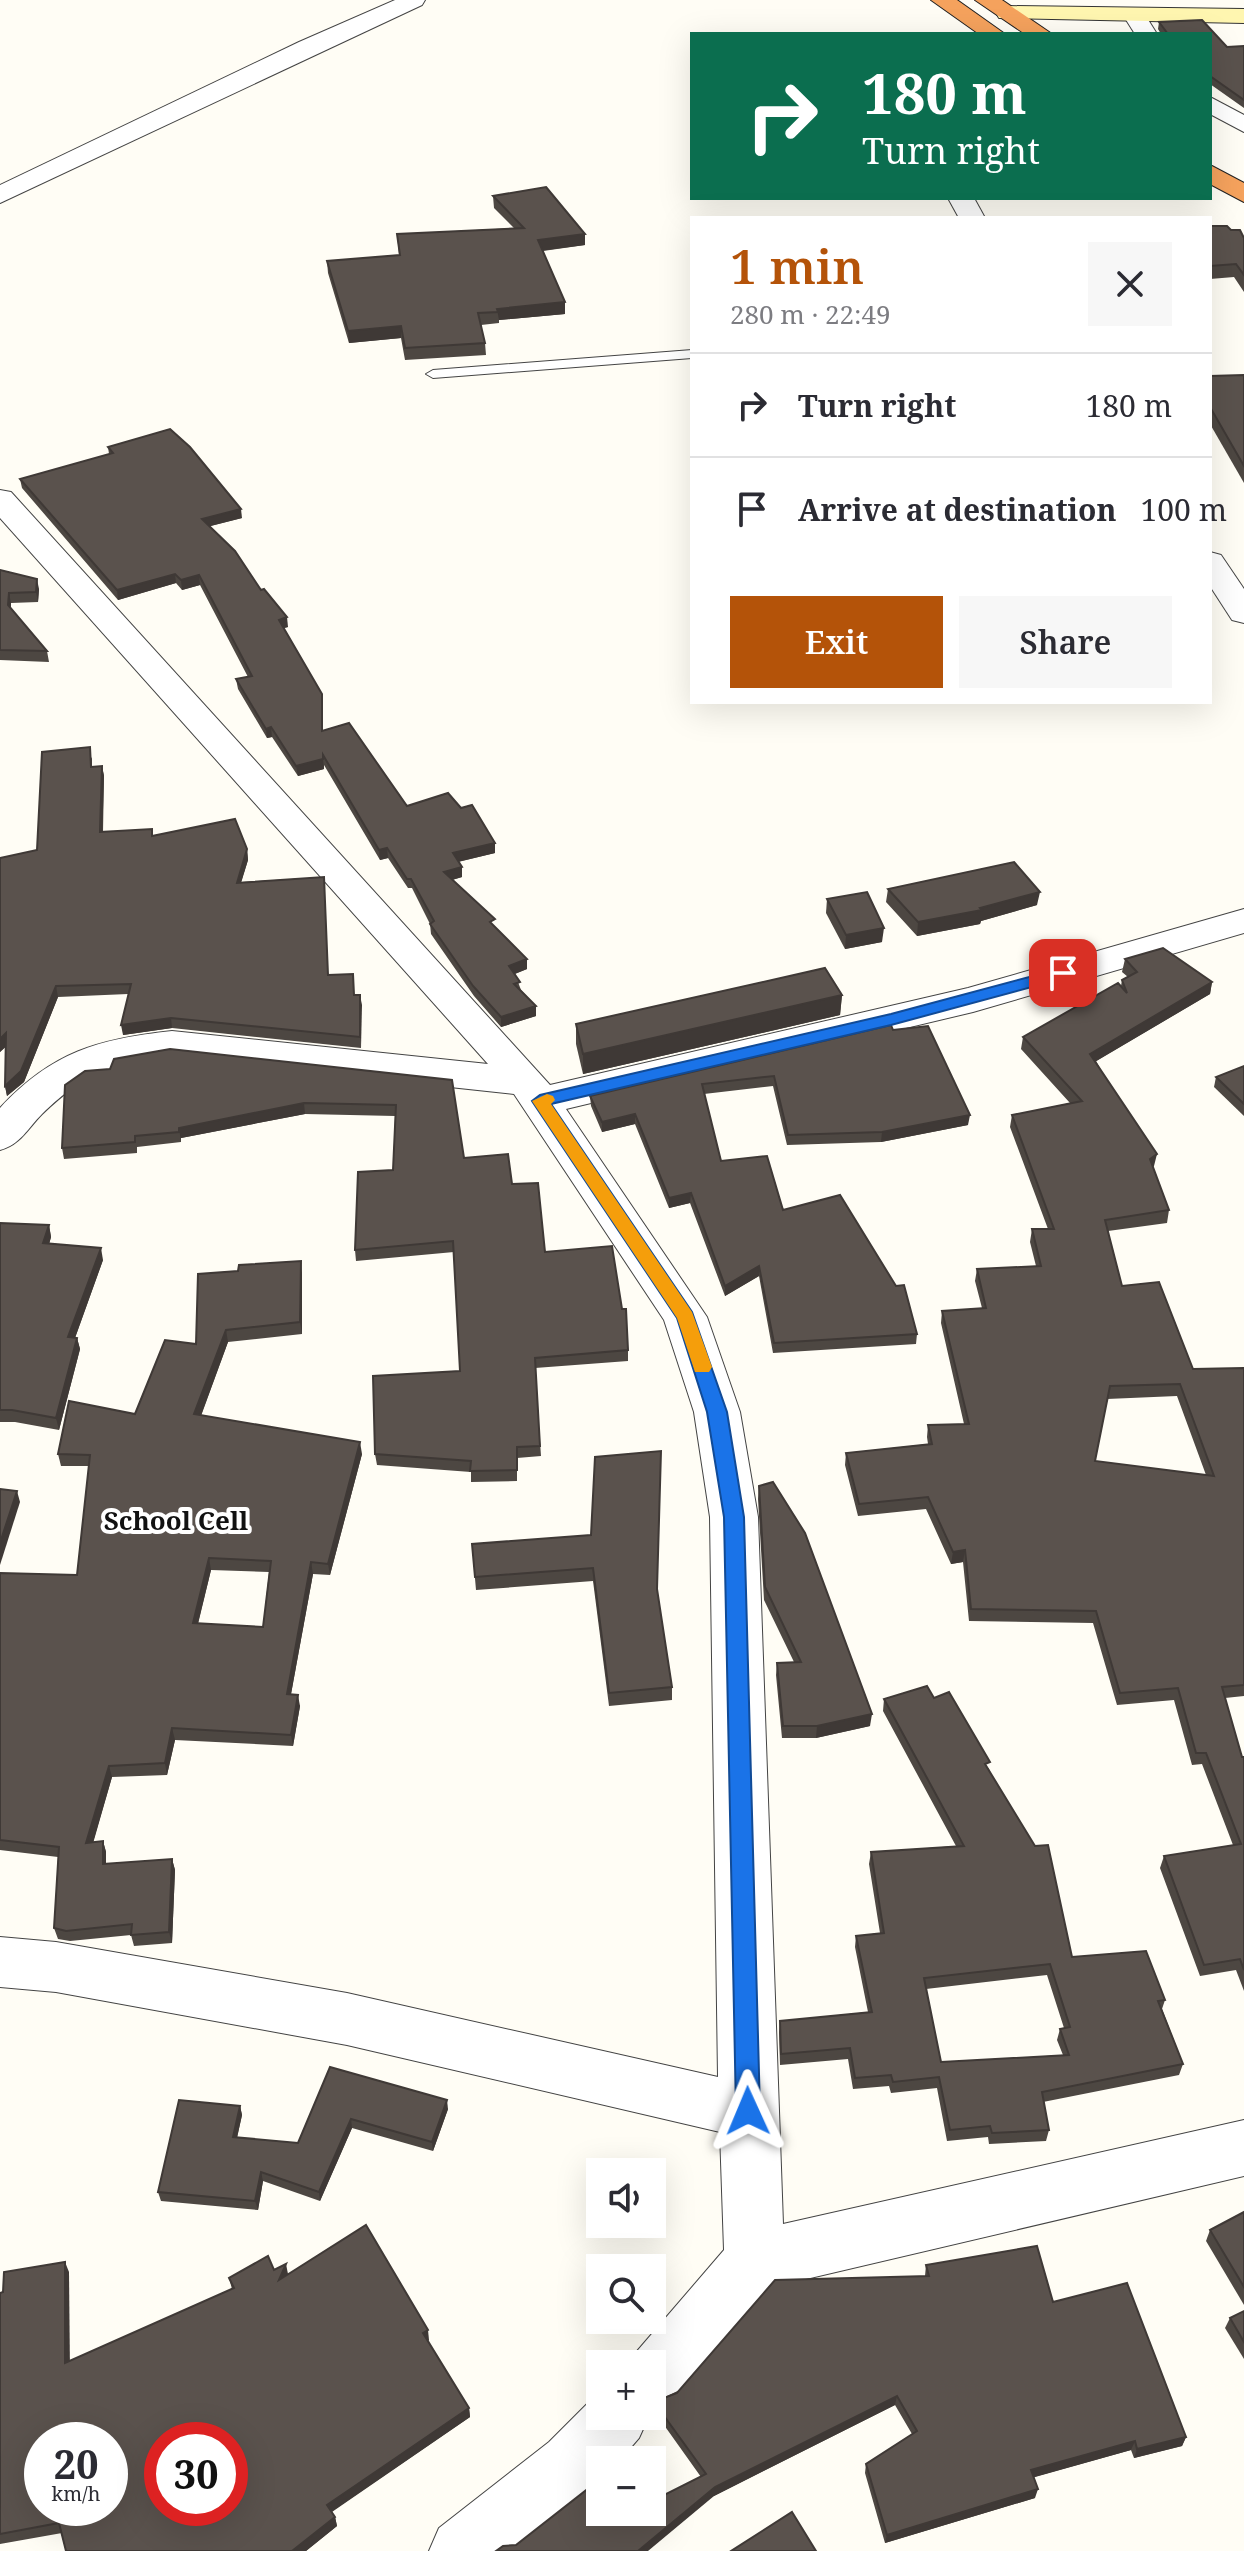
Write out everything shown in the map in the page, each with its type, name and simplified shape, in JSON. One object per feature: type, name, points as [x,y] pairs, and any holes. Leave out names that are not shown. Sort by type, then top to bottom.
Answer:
[{"type":"highway","points":[[942,0],[991,32]]},
{"type":"highway","points":[[986,0],[1038,32]]},
{"type":"highway","points":[[1212,174],[1244,194]]},
{"type":"street","points":[[0,195],[307,47],[414,0]]},
{"type":"street","points":[[1007,13],[1140,24],[1244,16]]},
{"type":"street","points":[[1212,105],[1244,125]]},
{"type":"street","points":[[0,499],[117,633],[534,1092],[685,1317],[717,1412],[734,1517],[748,2111],[755,2261]]},
{"type":"street","points":[[1212,565],[1244,613]]},
{"type":"street","points":[[0,1136],[21,1107],[69,1072],[118,1050],[172,1044],[534,1092],[973,999],[1244,921]]},
{"type":"street","points":[[0,1962],[56,1967],[347,2019],[748,2111]]},
{"type":"street","points":[[666,2362],[755,2261],[1244,2148]]},
{"type":"street","points":[[462,2551],[572,2465],[604,2430]]},
{"type":"lane","points":[[433,374],[690,354]]},
{"type":"building","points":[[1202,20],[1227,47],[1244,46],[1244,100],[1212,77],[1212,32],[1166,32],[1159,22]]},
{"type":"building","points":[[546,187],[585,234],[538,240],[565,302],[478,313],[485,343],[405,348],[401,326],[348,331],[327,261],[400,255],[397,234],[524,228],[493,196]]},
{"type":"building","points":[[1212,226],[1240,230],[1244,238],[1244,275],[1236,264],[1212,266]]},
{"type":"building","points":[[1244,375],[1244,466],[1212,410],[1212,376]]},
{"type":"building","points":[[170,429],[190,447],[241,509],[202,519],[235,551],[261,590],[264,589],[287,617],[279,620],[322,694],[322,731],[349,723],[407,806],[448,793],[461,808],[472,805],[495,843],[453,853],[462,867],[444,872],[495,919],[490,922],[527,959],[509,966],[520,982],[514,984],[536,1006],[501,1017],[473,986],[430,924],[434,921],[411,879],[407,879],[387,848],[379,850],[323,755],[323,759],[296,766],[271,727],[266,729],[236,679],[252,676],[199,575],[181,580],[175,574],[117,590],[20,479],[113,453],[108,447]]},
{"type":"building","points":[[0,570],[37,579],[36,592],[9,593],[8,605],[47,651],[0,650]]},
{"type":"building","points":[[90,747],[91,767],[102,766],[100,832],[152,829],[152,836],[235,819],[247,849],[237,883],[324,877],[328,975],[353,974],[354,995],[360,995],[360,1037],[171,1018],[121,1025],[131,984],[56,986],[21,1071],[5,1086],[6,1033],[0,1039],[0,858],[37,850],[42,752]]},
{"type":"building","points":[[1014,862],[1040,892],[980,908],[982,910],[918,922],[888,889]]},
{"type":"building","points":[[867,892],[884,928],[846,935],[827,899]]},
{"type":"building","points":[[1163,948],[1212,982],[1090,1054],[1157,1154],[1150,1159],[1169,1210],[1105,1220],[1122,1286],[1159,1282],[1193,1369],[1244,1368],[1244,1685],[1222,1687],[1244,1757],[1244,1970],[1240,1959],[1204,1965],[1164,1856],[1241,1844],[1206,1753],[1196,1753],[1178,1688],[1120,1693],[1096,1611],[971,1609],[965,1550],[953,1552],[928,1497],[859,1504],[846,1453],[932,1444],[928,1425],[969,1424],[942,1311],[986,1308],[977,1269],[1041,1266],[1032,1229],[1054,1229],[1012,1115],[1082,1101],[1023,1037],[1118,983],[1127,993],[1122,980],[1137,972],[1125,959]],"holes":[[[1180,1384],[1214,1476],[1095,1461],[1110,1386]]]},
{"type":"building","points":[[825,968],[842,995],[583,1054],[576,1024]]},
{"type":"building","points":[[891,1025],[893,1030],[928,1026],[970,1115],[882,1132],[788,1135],[774,1076],[702,1084],[721,1161],[767,1156],[783,1210],[840,1195],[896,1286],[904,1285],[917,1334],[774,1343],[759,1266],[725,1286],[691,1193],[669,1198],[635,1114],[602,1122],[590,1096]]},
{"type":"building","points":[[170,1049],[452,1080],[464,1158],[508,1154],[512,1184],[538,1183],[545,1252],[612,1246],[622,1309],[626,1309],[628,1350],[535,1358],[540,1446],[517,1447],[517,1470],[470,1471],[471,1461],[375,1454],[373,1376],[460,1371],[453,1241],[355,1250],[358,1172],[393,1170],[396,1105],[304,1103],[179,1128],[179,1132],[135,1136],[135,1142],[62,1148],[65,1085],[85,1071],[110,1069],[114,1059]]},
{"type":"building","points":[[1244,1066],[1244,1104],[1216,1077]]},
{"type":"building","points":[[0,1223],[49,1225],[43,1243],[101,1248],[68,1337],[77,1338],[56,1418],[0,1410]]},
{"type":"building","points":[[301,1261],[300,1322],[226,1330],[194,1414],[360,1442],[328,1564],[311,1562],[287,1694],[298,1695],[291,1735],[172,1728],[165,1763],[109,1766],[86,1843],[103,1841],[103,1864],[172,1859],[169,1932],[131,1935],[132,1924],[66,1931],[54,1928],[59,1847],[0,1840],[0,1573],[77,1575],[90,1455],[58,1454],[69,1401],[135,1414],[165,1340],[196,1344],[198,1274],[238,1271],[239,1265]],"holes":[[[209,1558],[271,1561],[263,1627],[193,1623]]]},
{"type":"building","points":[[661,1451],[657,1589],[672,1687],[609,1693],[593,1568],[475,1577],[472,1544],[591,1535],[595,1457]]},
{"type":"building","points":[[773,1482],[805,1533],[872,1714],[817,1726],[783,1726],[777,1663],[801,1662],[765,1587],[759,1486]]},
{"type":"building","points":[[0,1489],[17,1491],[0,1543]]},
{"type":"building","points":[[927,1686],[934,1698],[949,1692],[990,1762],[985,1764],[1035,1846],[1048,1845],[1072,1957],[1146,1951],[1165,2000],[1158,2001],[1183,2064],[1042,2092],[1049,2130],[992,2133],[990,2126],[950,2130],[939,2077],[893,2082],[891,2075],[855,2078],[850,2048],[781,2054],[780,2021],[872,2012],[856,1936],[884,1933],[871,1852],[964,1846],[884,1699]],"holes":[[[1050,1964],[1070,2027],[1060,2029],[1069,2055],[941,2062],[924,1978]]]},
{"type":"building","points":[[330,2067],[447,2100],[432,2142],[351,2119],[319,2192],[261,2172],[255,2201],[158,2192],[179,2100],[240,2106],[233,2137],[298,2143]]},
{"type":"building","points":[[1244,2212],[1244,2287],[1210,2230]]},
{"type":"building","points":[[366,2225],[428,2330],[423,2333],[469,2408],[327,2505],[335,2517],[292,2551],[66,2551],[60,2526],[128,2526],[128,2422],[24,2422],[24,2526],[43,2526],[0,2534],[0,2293],[3,2292],[4,2272],[65,2262],[65,2363],[234,2288],[229,2278],[268,2256],[274,2270],[286,2264],[279,2280]]},
{"type":"building","points":[[1037,2246],[1053,2302],[1127,2283],[1186,2437],[1137,2449],[1135,2441],[1031,2470],[1038,2489],[887,2535],[866,2464],[917,2431],[897,2396],[715,2487],[638,2551],[496,2551],[503,2546],[516,2545],[586,2490],[586,2526],[666,2526],[666,2494],[706,2474],[666,2419],[666,2397],[677,2393],[775,2280],[929,2276],[926,2265]]},
{"type":"building","points":[[1244,2311],[1244,2342],[1230,2318]]},
{"type":"building","points":[[792,2512],[816,2551],[731,2551]]},
{"type":"slow traffic","points":[[547,1100],[540,1101],[685,1317],[702,1367]]},
{"type":"district","name":"School Cell","points":[[176,1521]]},
{"type":"route","points":[[748,2111],[734,1517],[717,1412],[685,1317],[540,1101],[781,1046],[973,999],[1063,973]]}]
